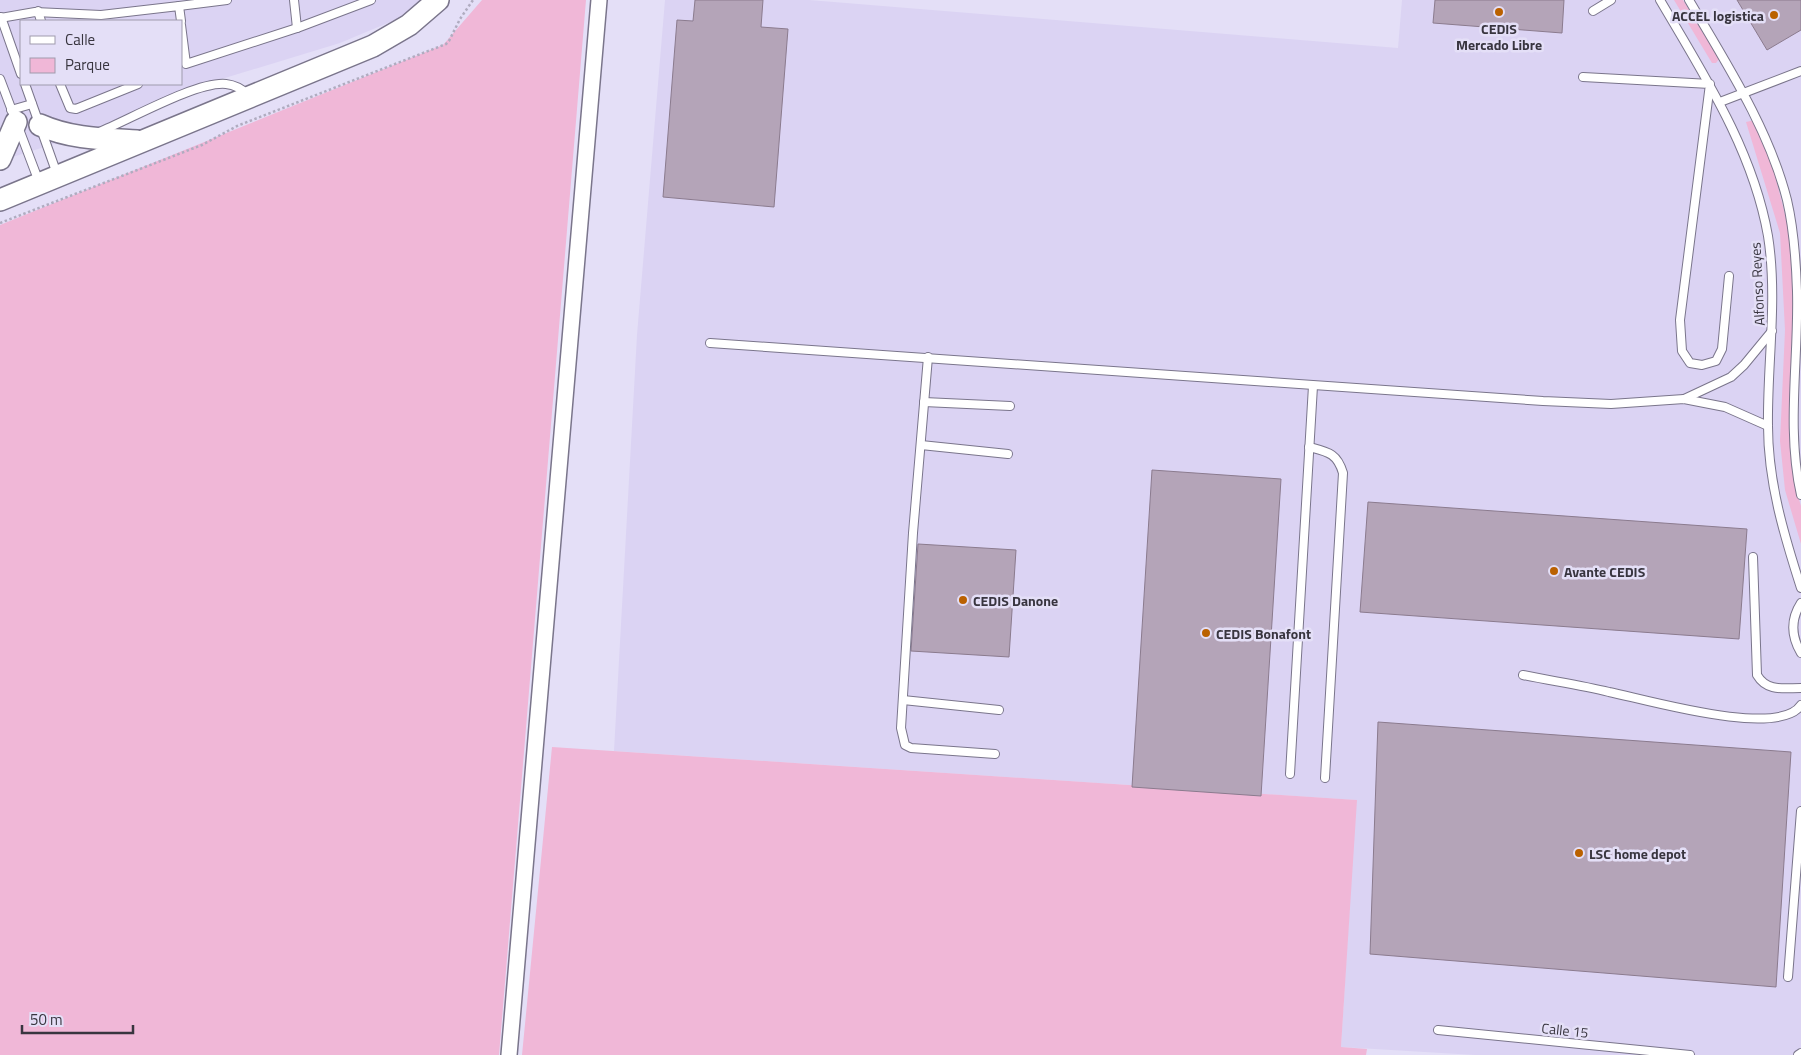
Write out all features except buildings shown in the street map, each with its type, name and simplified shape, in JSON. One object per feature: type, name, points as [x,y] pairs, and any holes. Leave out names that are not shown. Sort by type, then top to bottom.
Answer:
[{"type":"street","points":[[0,200],[373,46],[409,25],[438,0]]},
{"type":"street","points":[[509,1055],[598,0]]},
{"type":"street","points":[[0,159],[14,116]]},
{"type":"street","points":[[40,125],[59,134],[145,141]]},
{"type":"lane","points":[[20,71],[1,18],[38,12],[100,15],[227,0]]},
{"type":"lane","points":[[294,0],[298,28]]},
{"type":"lane","points":[[182,44],[183,65],[298,28],[371,0]]},
{"type":"lane","points":[[1594,11],[1611,0]]},
{"type":"lane","name":"Alfonso Reyes","points":[[1660,0],[1720,102],[1740,145],[1763,213],[1768,238],[1772,331],[1768,426],[1772,478],[1784,541],[1801,588]]},
{"type":"lane","points":[[1689,0],[1760,128],[1774,161],[1787,201],[1795,248],[1797,292],[1794,440],[1801,495]]},
{"type":"lane","points":[[179,6],[181,20]]},
{"type":"lane","points":[[38,12],[41,20]]},
{"type":"lane","points":[[1720,102],[1801,71]]},
{"type":"lane","points":[[1584,77],[1710,84],[1680,320],[1682,351],[1690,363],[1702,365],[1716,361],[1722,349],[1729,276]]},
{"type":"lane","points":[[0,79],[14,116],[48,180]]},
{"type":"lane","points":[[81,137],[210,85],[227,84],[251,97]]},
{"type":"lane","points":[[25,85],[40,125],[48,180]]},
{"type":"lane","points":[[60,85],[70,108],[76,109],[136,85]]},
{"type":"lane","points":[[14,116],[32,104]]},
{"type":"lane","points":[[1684,400],[1731,377],[1744,365],[1772,331]]},
{"type":"lane","points":[[710,343],[1543,402],[1611,404],[1684,400],[1724,407],[1768,426]]},
{"type":"lane","points":[[928,357],[913,533],[901,728],[905,745],[924,749],[995,754]]},
{"type":"lane","points":[[1290,774],[1313,386]]},
{"type":"lane","points":[[924,402],[1010,406]]},
{"type":"lane","points":[[921,446],[1008,454]]},
{"type":"lane","points":[[1310,448],[1331,454],[1340,461],[1343,473],[1325,778]]},
{"type":"lane","points":[[1753,557],[1757,675],[1762,683],[1769,687],[1801,688]]},
{"type":"lane","points":[[1801,603],[1795,611],[1792,627],[1794,642],[1801,654]]},
{"type":"lane","points":[[1523,675],[1609,691],[1711,715],[1742,718],[1776,717],[1788,715],[1798,710],[1801,705]]},
{"type":"lane","points":[[903,700],[999,710]]},
{"type":"lane","points":[[1788,977],[1801,810]]},
{"type":"lane","name":"Calle 15","points":[[1438,1030],[1690,1055]]},
{"type":"path","points":[[0,223],[202,145],[223,132],[308,97],[427,52],[449,41],[460,19],[473,0]]},
{"type":"shaded area","points":[[0,0],[423,0],[402,17],[340,43],[179,92],[95,131],[0,161]]},
{"type":"shaded area","points":[[665,0],[809,0],[1398,48],[1402,0],[1801,0],[1801,1055],[1475,1055],[1341,1047],[1356,800],[614,751],[637,335]]},
{"type":"green space","points":[[482,0],[586,0],[499,1055],[0,1055],[0,225],[443,45]]},
{"type":"green space","points":[[1674,0],[1683,0],[1719,59],[1716,63],[1712,63]]},
{"type":"green space","points":[[1755,120],[1771,160],[1790,234],[1794,323],[1797,493],[1801,506],[1801,544],[1785,490],[1780,441],[1785,330],[1780,233],[1746,122]]},
{"type":"green space","points":[[552,747],[1357,800],[1341,1047],[1367,1049],[1366,1055],[522,1055]]},
{"type":"place","name":"CEDIS Mercado Libre","points":[[1499,12]]},
{"type":"place","name":"ACCEL logistica","points":[[1774,15]]},
{"type":"place","name":"Avante CEDIS","points":[[1554,571]]},
{"type":"place","name":"CEDIS Danone","points":[[963,600]]},
{"type":"place","name":"CEDIS Bonafont","points":[[1206,633]]},
{"type":"place","name":"LSC home depot","points":[[1579,853]]}]
